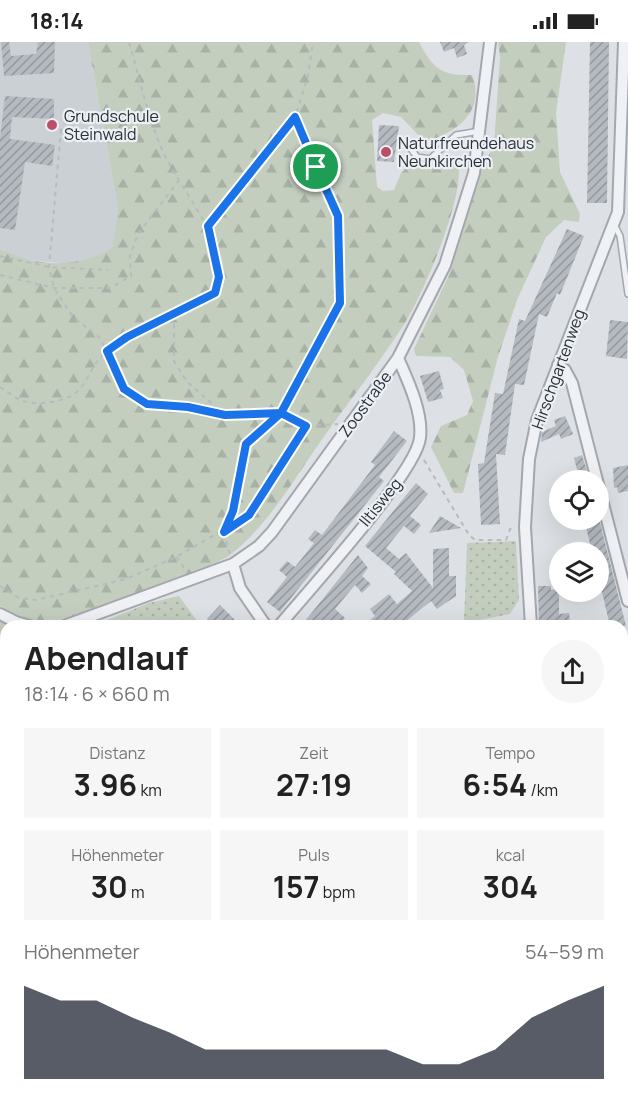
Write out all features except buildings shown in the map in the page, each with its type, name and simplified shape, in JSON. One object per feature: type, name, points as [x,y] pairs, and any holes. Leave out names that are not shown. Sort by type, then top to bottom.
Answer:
[{"type":"street","name":"Zoostraße","points":[[80,620],[233,564],[253,551],[272,532],[398,358],[445,265],[474,173],[482,130],[490,42]]},
{"type":"street","name":"Hirschgartenweg","points":[[531,620],[525,527],[528,459],[537,420],[615,226],[621,197],[624,42]]},
{"type":"street","name":"Iltisweg","points":[[284,620],[400,478],[417,451],[420,435],[418,416],[398,358]]},
{"type":"street","points":[[558,365],[565,370],[572,382],[628,600]]},
{"type":"street","points":[[233,564],[240,588],[262,620]]},
{"type":"lane","points":[[408,145],[417,157],[430,159],[456,135],[482,130]]},
{"type":"lane","points":[[615,226],[620,236],[628,294]]},
{"type":"path","points":[[0,387],[23,401],[46,403],[65,398],[79,391],[96,360],[107,351],[215,293],[219,277],[208,226],[161,147],[129,42]]},
{"type":"path","points":[[208,226],[295,117],[308,76],[313,42]]},
{"type":"path","points":[[233,564],[224,532],[233,511],[246,444],[281,413],[340,303],[338,216],[295,117]]},
{"type":"path","points":[[61,129],[50,267],[54,288],[73,317],[100,338],[124,389],[147,404],[188,407],[225,415],[281,413],[306,426],[350,423]]},
{"type":"path","points":[[0,275],[54,288],[110,288],[131,276],[130,255],[138,234],[179,180]]},
{"type":"path","points":[[0,256],[50,267],[108,270]]},
{"type":"path","points":[[174,313],[174,361],[187,382],[225,415]]},
{"type":"path","points":[[0,586],[19,598],[36,600],[126,579],[224,532],[249,515],[306,426]]},
{"type":"path","points":[[417,451],[469,535],[475,540],[507,540],[510,529]]},
{"type":"path","points":[[176,557],[193,578]]},
{"type":"shaded area","name":"Grundschule Steinwald","points":[[0,42],[88,42],[118,208],[112,248],[93,259],[69,264],[20,259],[0,249]]},
{"type":"green space","points":[[88,42],[419,42],[429,59],[440,69],[453,74],[472,75],[475,99],[472,110],[458,126],[437,138],[425,142],[401,117],[383,113],[372,120],[377,187],[383,191],[394,190],[401,173],[410,164],[431,169],[447,157],[457,157],[459,172],[457,192],[451,215],[433,265],[405,323],[257,530],[230,555],[170,582],[82,613],[56,620],[31,620],[0,606],[0,249],[42,262],[85,260],[112,248],[118,208]]},
{"type":"green space","points":[[498,42],[566,42],[556,113],[560,172],[580,214],[579,222],[564,220],[546,237],[517,300],[498,357],[463,493],[454,493],[431,447],[441,426],[467,415],[473,401],[464,370],[450,357],[416,356],[414,349],[449,275],[483,166],[494,145],[500,57]]},
{"type":"green space","points":[[516,541],[519,600],[510,614],[479,620],[464,620],[467,543]]},
{"type":"green space","points":[[179,596],[196,620],[107,620],[149,603]]},
{"type":"place","name":"Grundschule Steinwald","points":[[52,125]]},
{"type":"place","name":"Naturfreundehaus Neunkirchen","points":[[386,152]]},
{"type":"route","points":[[316,167],[295,117],[208,226],[219,277],[215,293],[127,337],[107,351],[124,389],[147,404],[188,407],[225,415],[281,413],[306,426],[249,515],[224,532],[233,511],[246,444],[281,413],[340,303],[338,216],[316,167]]}]
